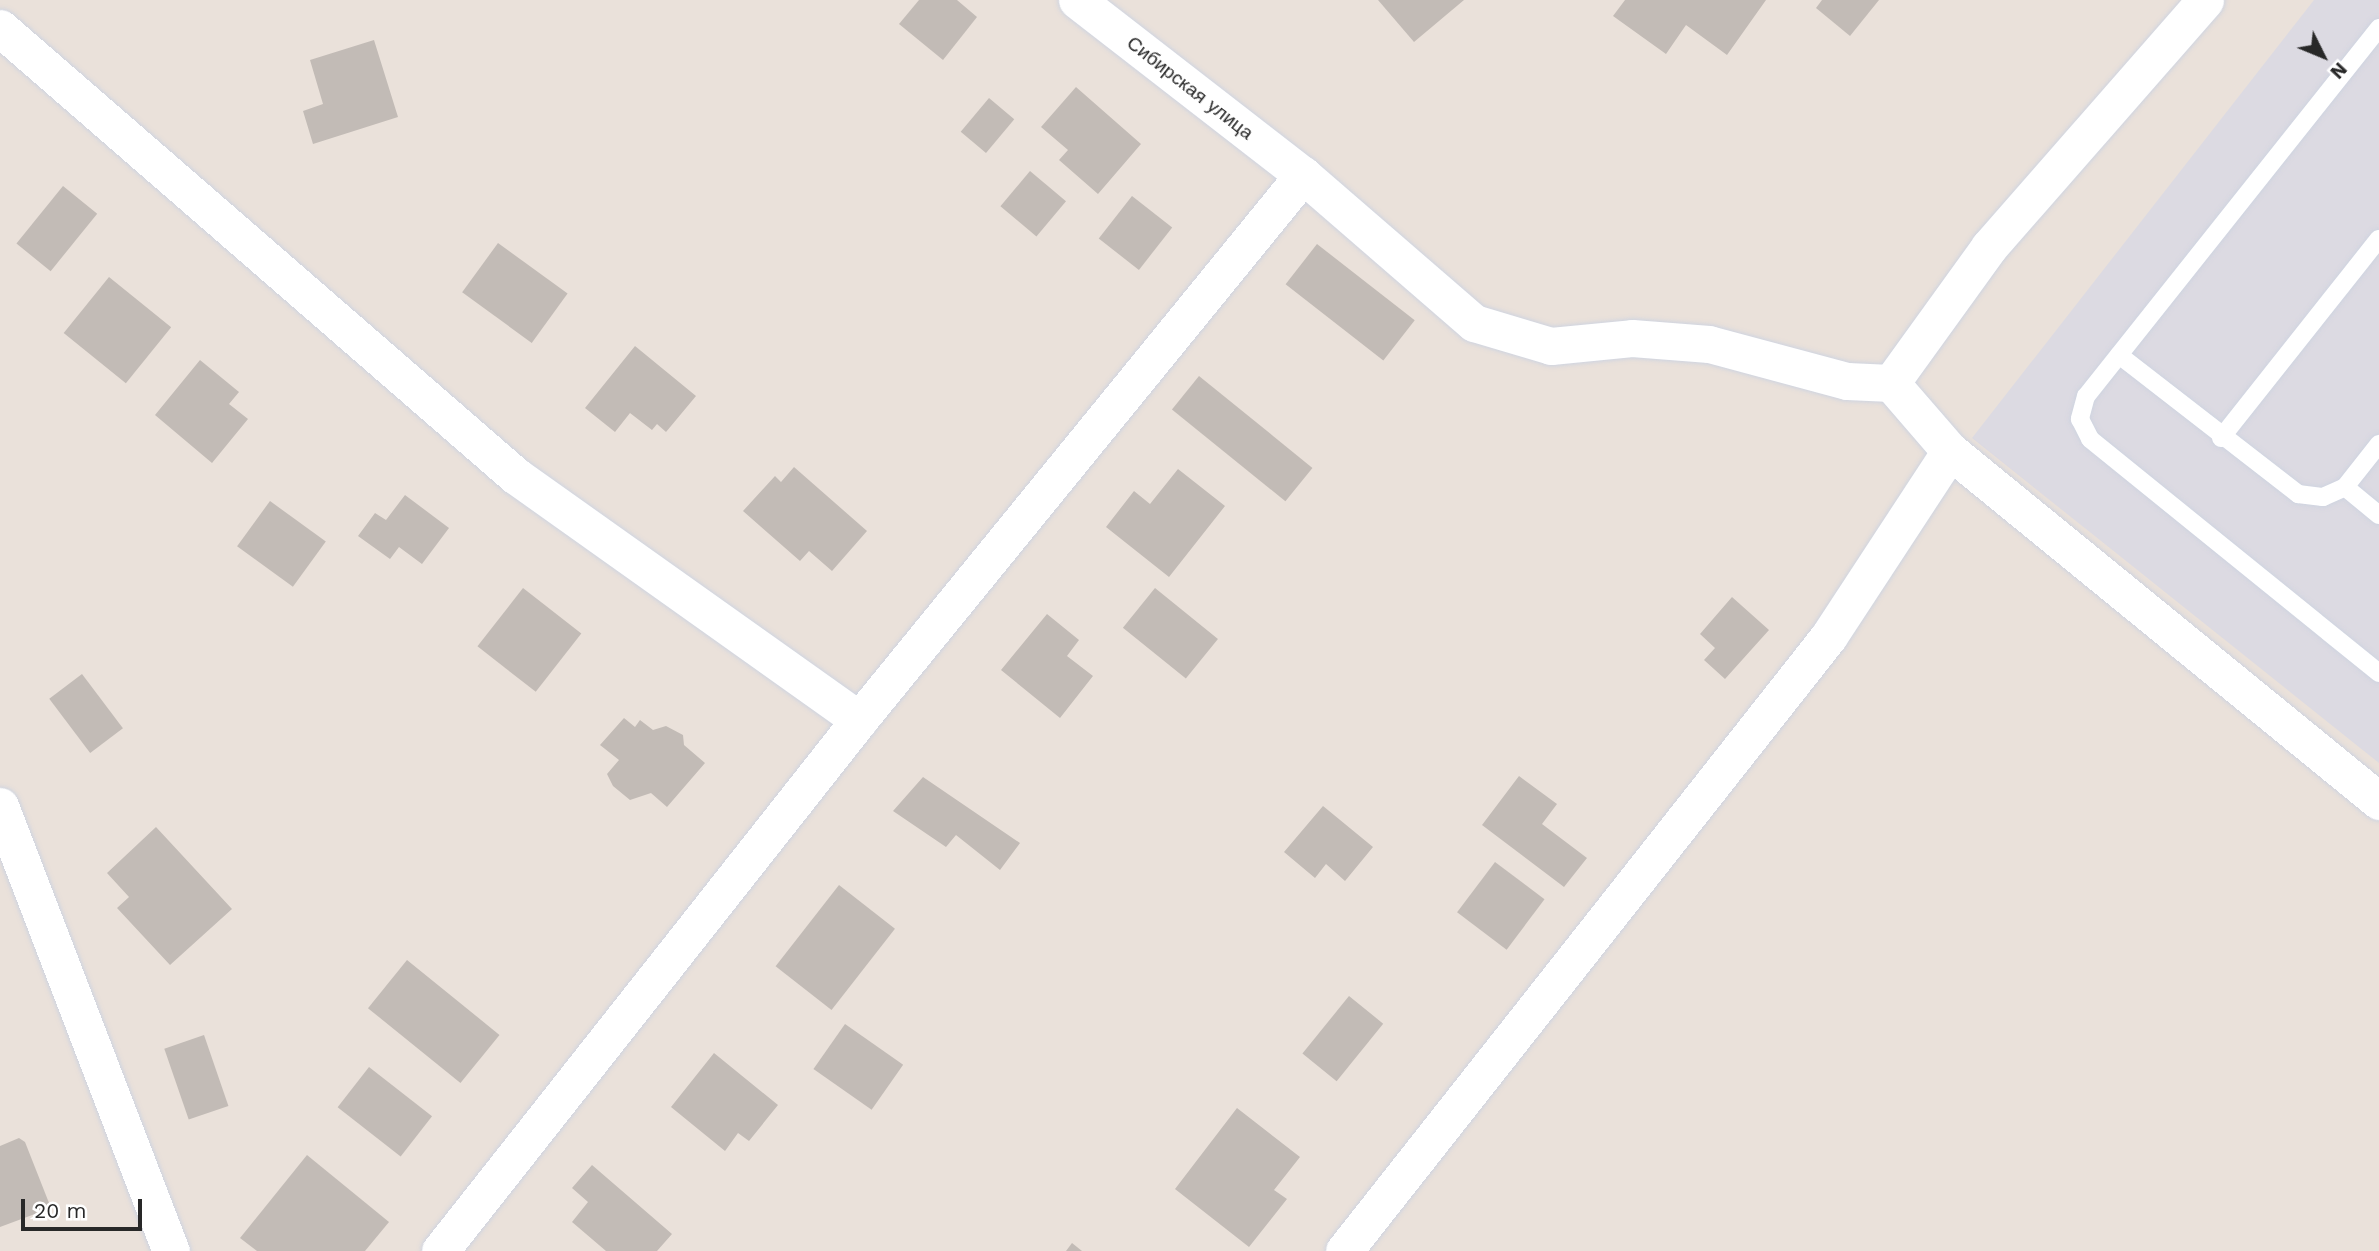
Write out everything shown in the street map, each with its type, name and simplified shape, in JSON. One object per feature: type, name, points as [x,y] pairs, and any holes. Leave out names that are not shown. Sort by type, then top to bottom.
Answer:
[{"type":"street","name":"Сибирская улица","points":[[1077,0],[1303,175],[1475,323],[1551,346],[1632,338],[1709,344],[1847,381],[1891,383]]},
{"type":"street","points":[[2205,0],[1989,247],[1891,383],[1950,451],[2379,801]]},
{"type":"street","points":[[0,27],[516,476],[859,720]]},
{"type":"street","points":[[440,1251],[859,720],[1303,175]]},
{"type":"street","points":[[1344,1251],[1829,636],[1950,451]]},
{"type":"street","points":[[0,806],[170,1251]]},
{"type":"lane","points":[[2379,27],[2086,396],[2080,419],[2090,439],[2379,673]]},
{"type":"lane","points":[[2221,438],[2379,239]]},
{"type":"lane","points":[[2119,355],[2221,438],[2298,494],[2323,497],[2345,487],[2379,444]]},
{"type":"lane","points":[[2345,487],[2379,515]]},
{"type":"shaded area","points":[[2314,0],[2379,0],[2379,763],[1972,438]]},
{"type":"building","points":[[919,0],[957,0],[977,17],[943,60],[899,24]]},
{"type":"building","points":[[1378,0],[1464,0],[1414,42]]},
{"type":"building","points":[[1625,0],[1766,0],[1727,55],[1686,25],[1666,54],[1613,16]]},
{"type":"building","points":[[1822,0],[1879,0],[1850,36],[1816,8]]},
{"type":"building","points":[[374,40],[398,117],[313,144],[303,111],[323,104],[310,60]]},
{"type":"building","points":[[1076,87],[1141,144],[1098,194],[1059,160],[1068,150],[1041,127]]},
{"type":"building","points":[[989,98],[1014,119],[986,153],[961,132]]},
{"type":"building","points":[[1030,171],[1066,201],[1036,236],[1000,206]]},
{"type":"building","points":[[63,186],[97,214],[51,271],[16,244]]},
{"type":"building","points":[[1132,196],[1172,227],[1139,270],[1099,239]]},
{"type":"building","points":[[498,243],[568,294],[532,343],[462,292]]},
{"type":"building","points":[[1317,244],[1415,320],[1383,361],[1286,284]]},
{"type":"building","points":[[109,277],[171,327],[126,383],[64,333]]},
{"type":"building","points":[[635,346],[696,396],[666,432],[657,424],[652,430],[630,413],[615,432],[585,408]]},
{"type":"building","points":[[200,360],[239,392],[229,404],[248,419],[212,463],[155,415]]},
{"type":"building","points":[[1199,376],[1312,468],[1285,501],[1172,409]]},
{"type":"building","points":[[794,467],[867,531],[832,571],[809,551],[800,561],[743,511],[775,476],[781,482]]},
{"type":"building","points":[[1178,469],[1225,506],[1169,577],[1106,527],[1134,491],[1150,504]]},
{"type":"building","points":[[405,495],[449,528],[422,564],[399,547],[390,559],[358,536],[375,513],[386,520]]},
{"type":"building","points":[[270,501],[326,542],[293,587],[237,546]]},
{"type":"building","points":[[523,588],[581,634],[536,692],[477,646]]},
{"type":"building","points":[[1155,588],[1218,639],[1186,679],[1123,628]]},
{"type":"building","points":[[1732,597],[1769,630],[1725,679],[1704,660],[1715,648],[1700,634]]},
{"type":"building","points":[[1047,614],[1079,640],[1067,656],[1093,676],[1060,718],[1001,670]]},
{"type":"building","points":[[82,674],[123,728],[90,753],[49,699]]},
{"type":"building","points":[[624,718],[635,727],[640,720],[653,730],[666,726],[683,735],[684,745],[705,763],[667,807],[651,793],[630,800],[613,786],[607,774],[619,760],[600,745]]},
{"type":"building","points":[[1519,776],[1557,804],[1542,824],[1587,858],[1564,887],[1482,825]]},
{"type":"building","points":[[923,777],[1020,843],[1000,870],[956,835],[946,847],[893,811]]},
{"type":"building","points":[[1323,806],[1373,847],[1345,881],[1326,864],[1315,878],[1284,852]]},
{"type":"building","points":[[156,827],[232,909],[170,965],[117,908],[129,897],[107,873]]},
{"type":"building","points":[[1495,862],[1545,899],[1507,950],[1457,912]]},
{"type":"building","points":[[839,885],[895,929],[832,1010],[776,966]]},
{"type":"building","points":[[407,960],[499,1035],[460,1083],[368,1008]]},
{"type":"building","points":[[1349,996],[1383,1024],[1337,1081],[1302,1054]]},
{"type":"building","points":[[845,1024],[903,1065],[872,1110],[813,1069]]},
{"type":"building","points":[[204,1035],[228,1106],[189,1120],[164,1049]]},
{"type":"building","points":[[714,1053],[778,1105],[749,1141],[738,1133],[725,1151],[671,1107]]},
{"type":"building","points":[[369,1067],[432,1116],[401,1156],[338,1107]]},
{"type":"building","points":[[1237,1108],[1300,1157],[1274,1190],[1287,1199],[1249,1247],[1175,1189]]},
{"type":"building","points":[[19,1138],[25,1142],[51,1208],[0,1227],[0,1146]]},
{"type":"building","points":[[307,1155],[389,1222],[365,1251],[257,1251],[240,1238]]},
{"type":"building","points":[[592,1165],[672,1234],[657,1251],[606,1251],[572,1222],[588,1202],[572,1188]]},
{"type":"building","points":[[1072,1243],[1082,1251],[1066,1251]]}]
